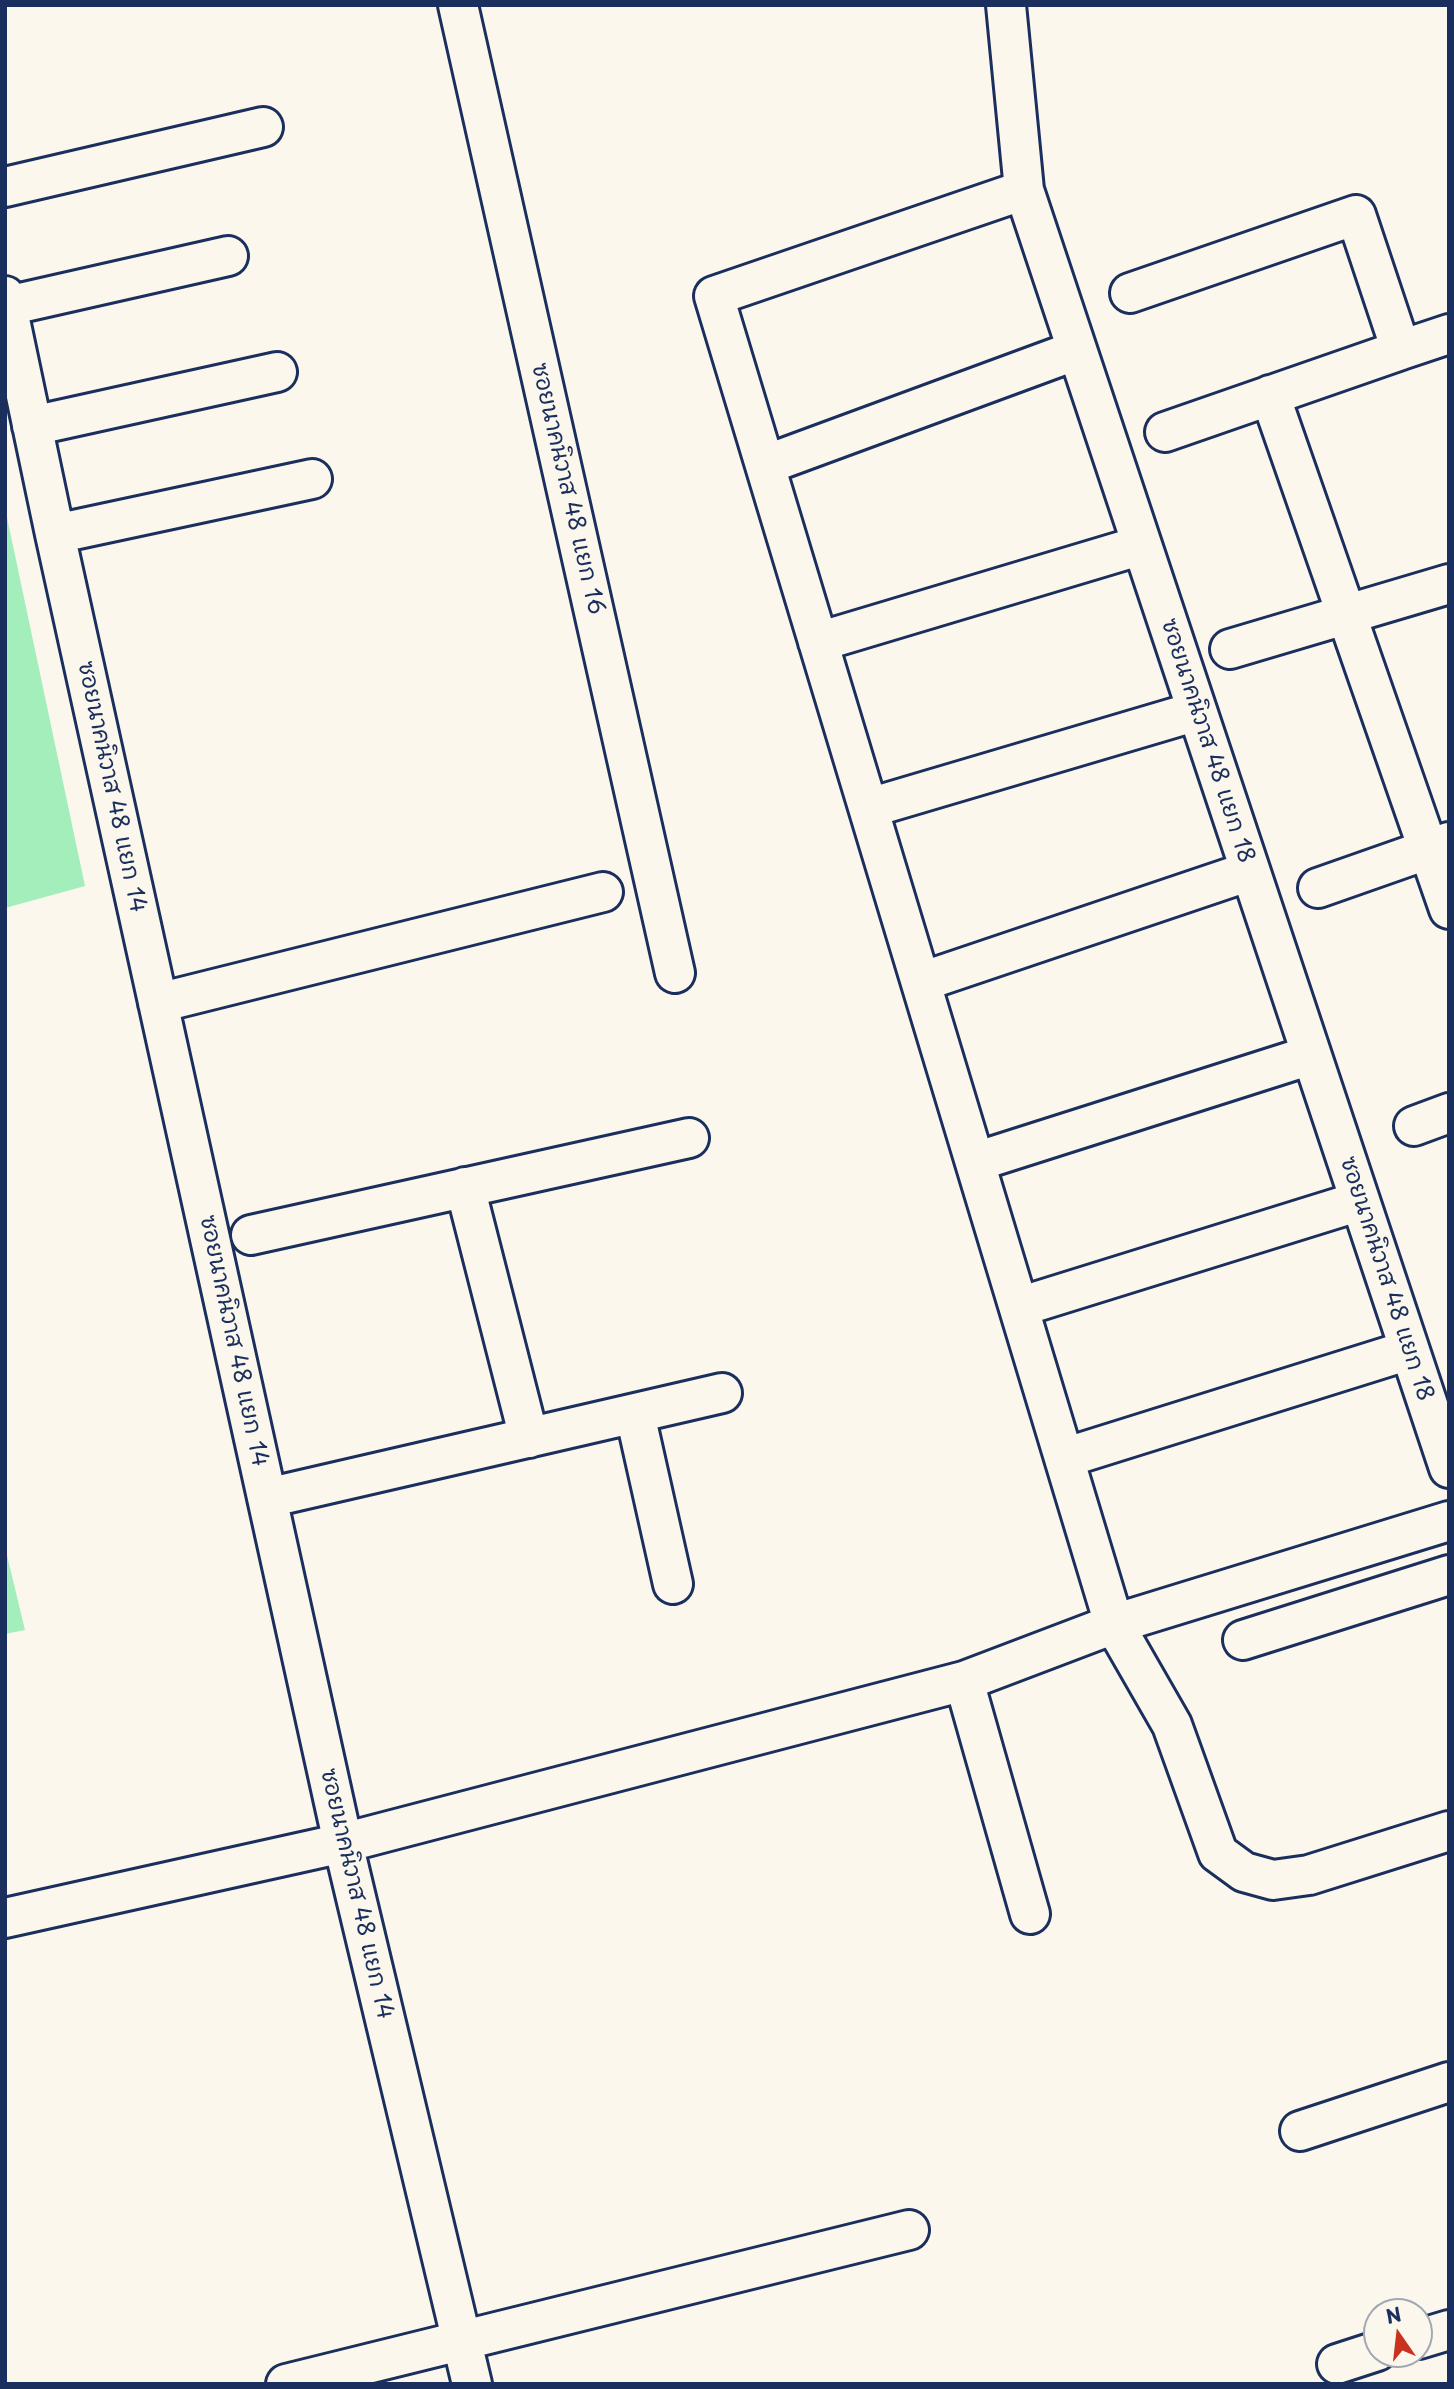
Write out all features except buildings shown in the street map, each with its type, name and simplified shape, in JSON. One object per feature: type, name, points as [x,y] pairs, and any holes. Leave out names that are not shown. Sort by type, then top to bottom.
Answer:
[{"type":"street","name":"ซอยนาคนิวาส 48 แยก 16","points":[[458,5],[675,973]]},
{"type":"street","name":"ซอยนาคนิวาส 48 แยก 18","points":[[1006,5],[1024,190],[1449,1468]]},
{"type":"street","points":[[5,187],[263,127]]},
{"type":"street","points":[[1024,190],[714,296],[1114,1624],[1172,1725],[1218,1853],[1244,1872],[1273,1880],[1309,1875],[1449,1831]]},
{"type":"street","points":[[1130,293],[1356,215],[1401,350]]},
{"type":"street","points":[[6,301],[228,256]]},
{"type":"street","name":"ซอยนาคนิวาส 48 แยก 14","points":[[6,301],[343,1843],[472,2384]]},
{"type":"street","points":[[1165,432],[1449,334]]},
{"type":"street","points":[[765,465],[1077,350]]},
{"type":"street","points":[[32,426],[277,372]]},
{"type":"street","points":[[1270,395],[1346,614],[1438,846],[1449,909]]},
{"type":"street","points":[[55,534],[312,480]]},
{"type":"street","points":[[818,642],[1142,545]]},
{"type":"street","points":[[1230,649],[1449,584]]},
{"type":"street","points":[[869,808],[1197,711]]},
{"type":"street","points":[[1318,888],[1438,846]]},
{"type":"street","points":[[921,982],[1250,871]]},
{"type":"street","points":[[158,1003],[603,892]]},
{"type":"street","points":[[975,1162],[1311,1055]]},
{"type":"street","points":[[1414,1126],[1449,1113]]},
{"type":"street","points":[[251,1234],[689,1138]]},
{"type":"street","points":[[465,1187],[529,1438]]},
{"type":"street","points":[[1018,1307],[1360,1202]]},
{"type":"street","points":[[1064,1458],[1409,1350]]},
{"type":"street","points":[[267,1498],[722,1393]]},
{"type":"street","points":[[635,1414],[673,1584]]},
{"type":"street","points":[[5,1918],[343,1843],[964,1681],[1114,1624],[1449,1521]]},
{"type":"street","points":[[1243,1640],[1449,1575]]},
{"type":"street","points":[[964,1681],[1030,1914]]},
{"type":"street","points":[[1300,2131],[1449,2082]]},
{"type":"street","points":[[286,2384],[909,2230]]},
{"type":"street","points":[[1337,2364],[1363,2356]]},
{"type":"green space","points":[[5,508],[85,886],[5,908]]},
{"type":"green space","points":[[5,1547],[25,1630],[5,1634]]}]
